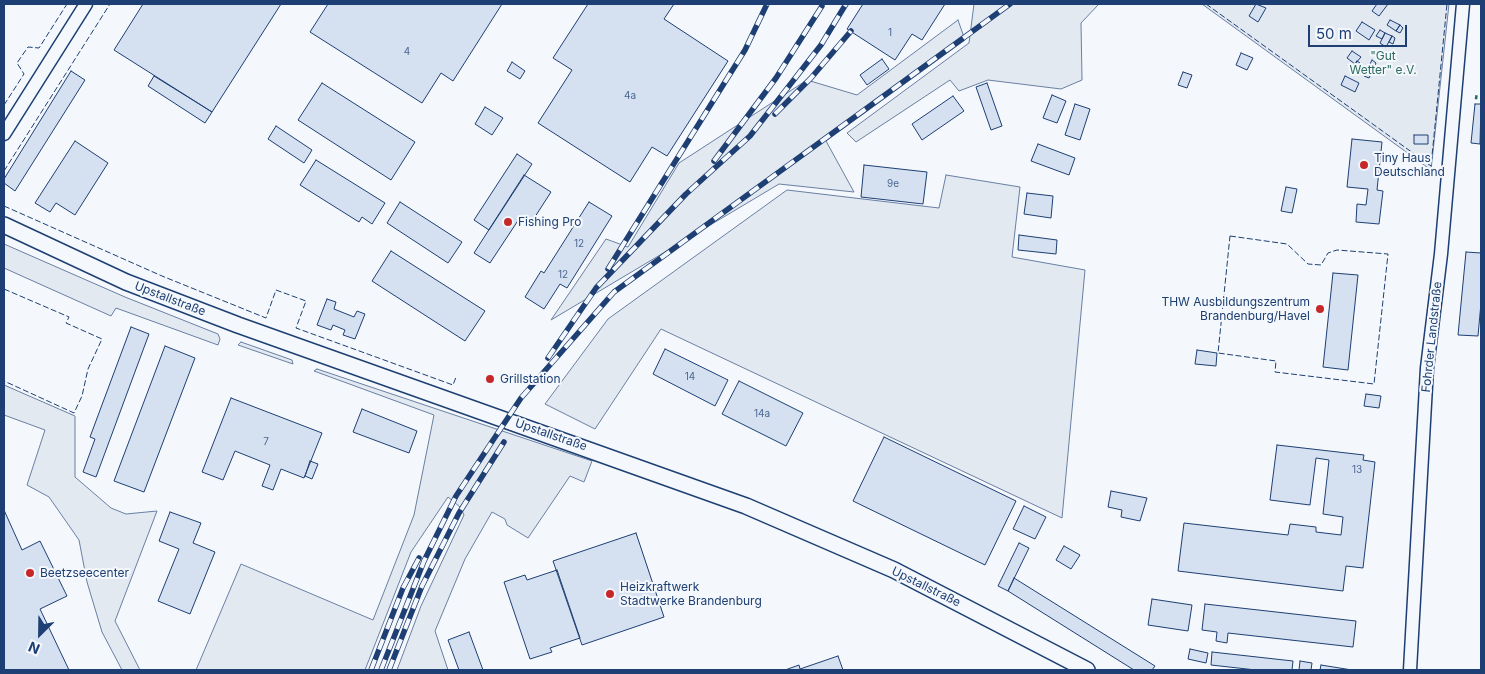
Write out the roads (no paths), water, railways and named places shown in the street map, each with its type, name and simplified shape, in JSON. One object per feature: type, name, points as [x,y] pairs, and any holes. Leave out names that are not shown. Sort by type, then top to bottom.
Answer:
[{"type":"street","points":[[4,134],[86,4]]},
{"type":"street","name":"Fohrder Landstraße","points":[[1410,670],[1427,368],[1441,254],[1464,4]]},
{"type":"street","name":"Upstallstraße","points":[[4,225],[126,282],[272,338],[746,506],[894,570],[1087,670]]},
{"type":"railway","points":[[608,269],[745,50],[767,4]]},
{"type":"railway","points":[[548,358],[596,288],[686,194],[750,136],[821,45],[846,4]]},
{"type":"railway","points":[[381,670],[424,561],[456,496],[521,398],[614,292],[1010,4]]},
{"type":"railway","points":[[714,161],[776,78],[822,6]]},
{"type":"railway","points":[[775,114],[811,78],[851,31]]},
{"type":"railway","points":[[389,670],[422,586],[459,513],[504,442]]},
{"type":"railway","points":[[371,670],[403,588],[419,558]]},
{"type":"place","name":"Tiny Haus Deutschland","points":[[1364,165]]},
{"type":"place","name":"Fishing Pro","points":[[508,222]]},
{"type":"place","name":"THW Ausbildungszentrum Brandenburg/Havel","points":[[1320,309]]},
{"type":"place","name":"Grillstation","points":[[490,379]]},
{"type":"place","name":"Beetzseecenter","points":[[30,573]]},
{"type":"place","name":"Heizkraftwerk Stadtwerke Brandenburg","points":[[610,594]]},
{"type":"park label","name":"\"Gut Wetter\" e.V.","points":[[1383,63]]}]
